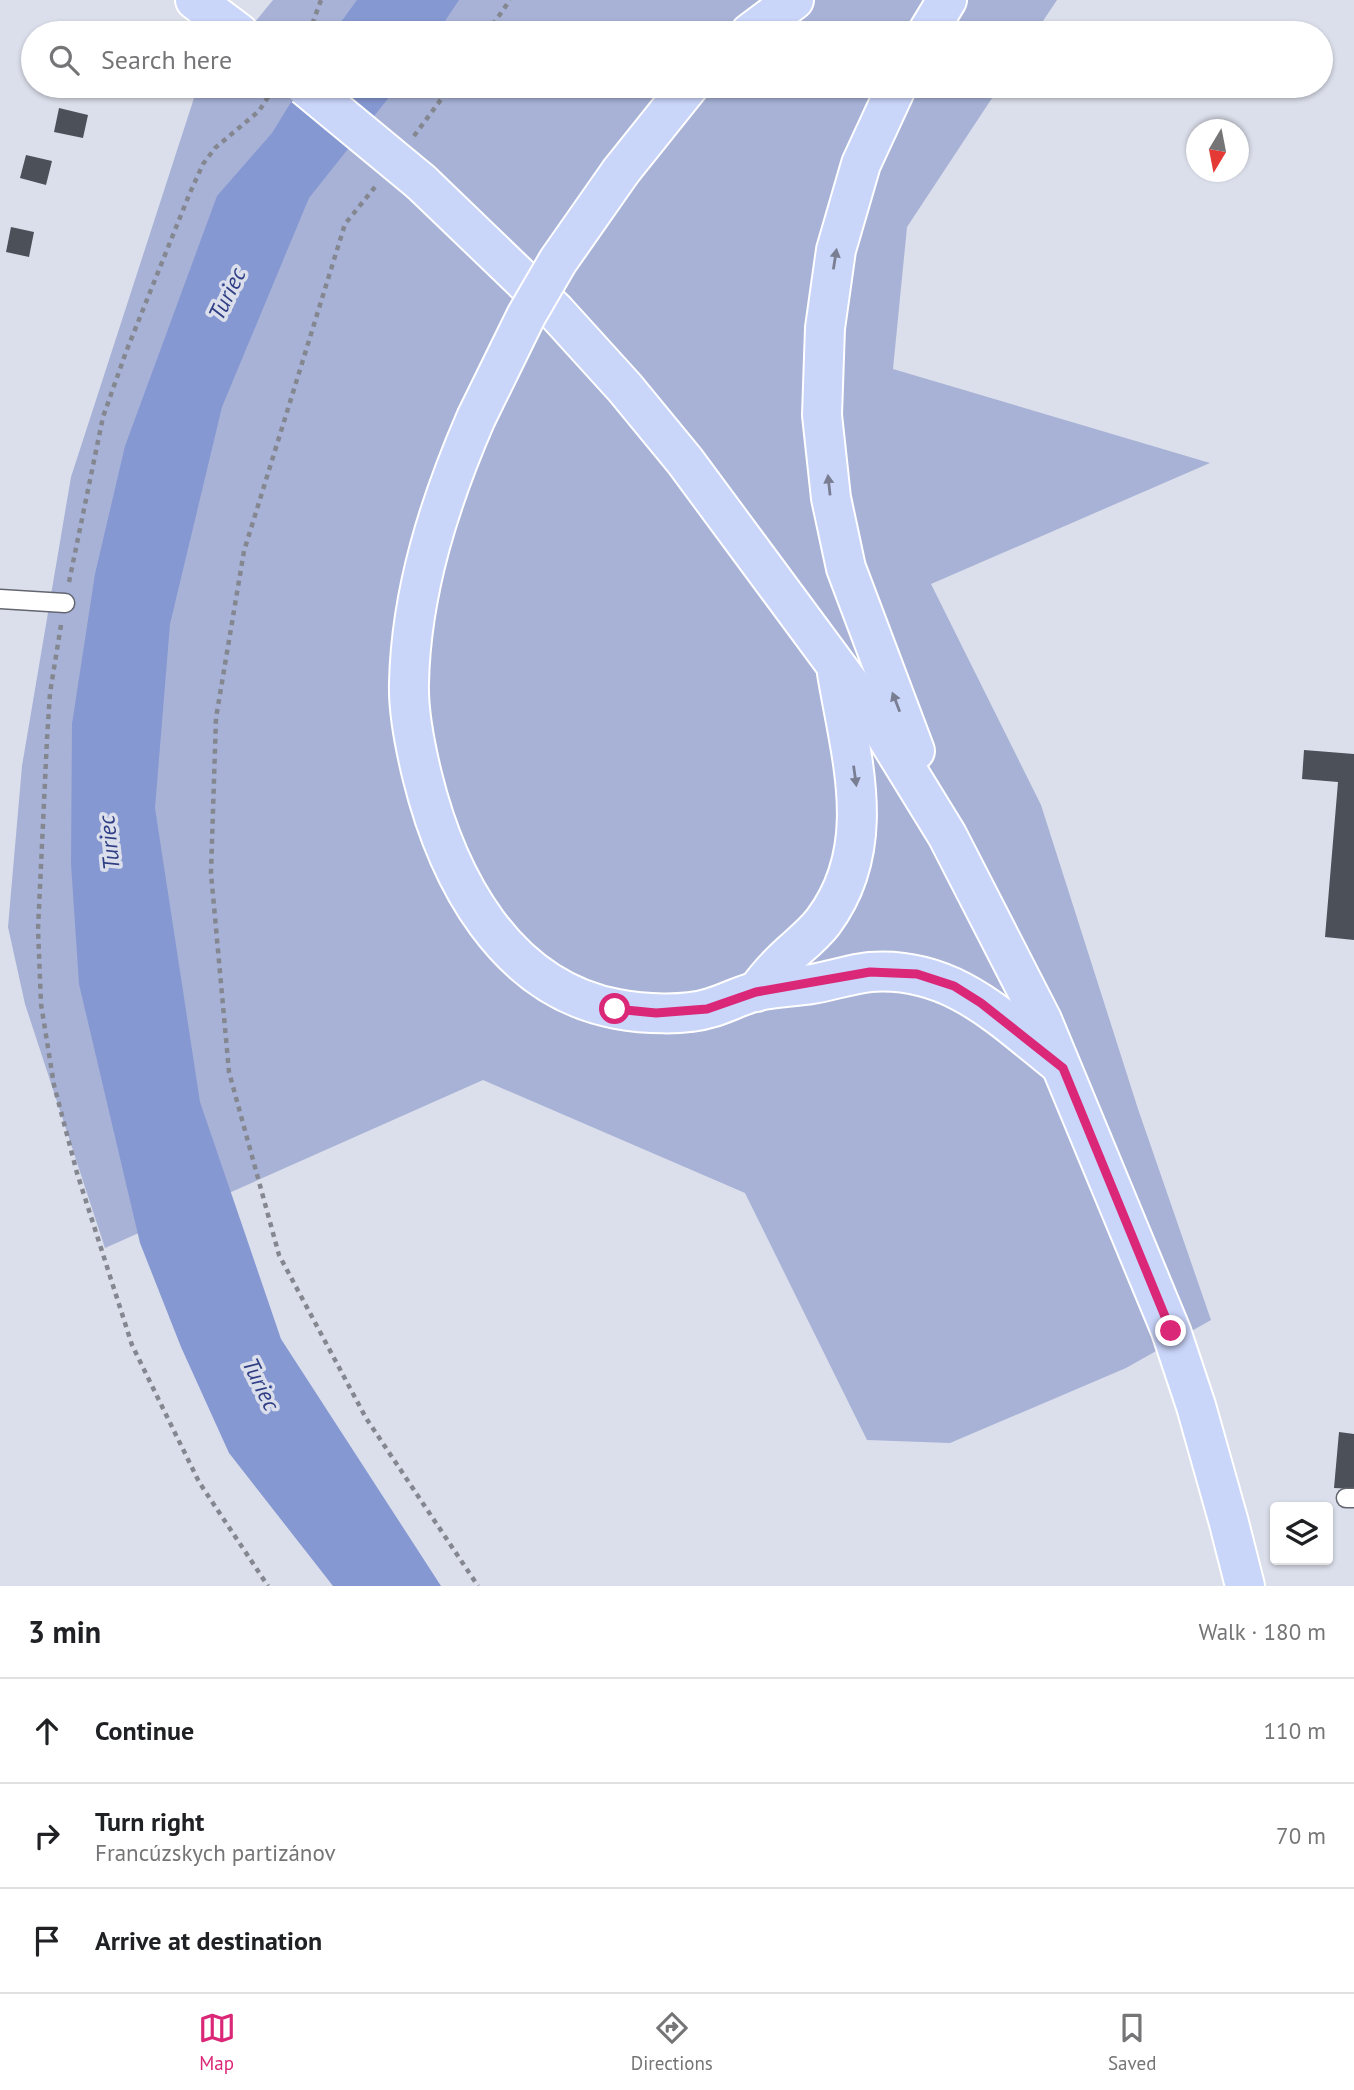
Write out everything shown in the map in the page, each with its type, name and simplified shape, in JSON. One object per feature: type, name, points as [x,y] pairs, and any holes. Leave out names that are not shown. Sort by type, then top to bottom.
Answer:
[{"type":"main road","points":[[195,0],[223,21]]},
{"type":"main road","points":[[738,21],[757,0]]},
{"type":"main road","points":[[766,21],[794,0]]},
{"type":"main road","points":[[934,21],[947,0]]},
{"type":"main road","points":[[320,98],[421,182],[556,312],[625,388],[707,489],[875,718],[947,835],[1016,968],[1063,1068],[1171,1331],[1230,1523],[1245,1586]]},
{"type":"main road","points":[[679,98],[621,171],[558,261],[526,316],[450,478],[429,546],[415,616],[409,684],[416,750],[432,814],[453,868],[483,919],[510,951],[538,975],[568,993],[615,1009],[656,1013],[707,1009],[756,992],[870,972],[917,974],[954,986],[981,1003],[1063,1068]]},
{"type":"main road","points":[[891,98],[861,164],[836,250],[825,328],[822,415],[831,498],[846,568],[947,835]]},
{"type":"main road","points":[[756,992],[822,923],[837,901],[849,875],[856,840],[857,798],[834,661]]},
{"type":"lane","points":[[0,599],[65,603]]},
{"type":"path","points":[[313,21],[321,0]]},
{"type":"path","points":[[495,21],[510,0]]},
{"type":"path","points":[[268,98],[259,111],[215,148],[203,164],[135,328],[103,417],[65,603],[50,693],[38,929],[41,1003],[54,1085],[77,1173],[132,1345],[199,1482],[268,1586]]},
{"type":"path","points":[[414,137],[442,98]]},
{"type":"path","points":[[380,181],[345,224],[244,551],[216,718],[211,873],[229,1072],[279,1255],[366,1418],[478,1586]]},
{"type":"shaded area","points":[[273,0],[1057,0],[1043,21],[256,21]]},
{"type":"shaded area","points":[[194,98],[992,98],[907,227],[893,369],[1210,463],[931,584],[1041,805],[1138,1109],[1211,1320],[1126,1368],[950,1443],[867,1440],[745,1193],[483,1080],[105,1248],[25,1004],[8,927],[22,766],[71,477]]},
{"type":"water","points":[[357,0],[459,0],[445,21],[342,21]]},
{"type":"water","name":"Turiec","points":[[294,98],[388,98],[309,198],[222,407],[170,624],[155,808],[200,1102],[281,1339],[441,1586],[333,1586],[229,1453],[181,1347],[140,1243],[79,984],[71,864],[72,724],[95,574],[125,446],[217,196],[272,133]]},
{"type":"building","points":[[59,108],[88,115],[83,138],[54,132]]},
{"type":"building","points":[[26,155],[52,161],[46,185],[20,178]]},
{"type":"building","points":[[11,227],[34,232],[29,257],[6,252]]},
{"type":"building","points":[[1304,750],[1354,754],[1354,940],[1325,937],[1338,782],[1302,779]]},
{"type":"building","points":[[1339,1432],[1354,1434],[1354,1489],[1334,1488]]},
{"type":"route","points":[[615,1009],[656,1013],[707,1009],[756,992],[870,972],[917,974],[954,986],[981,1003],[1063,1068],[1171,1331]]}]
